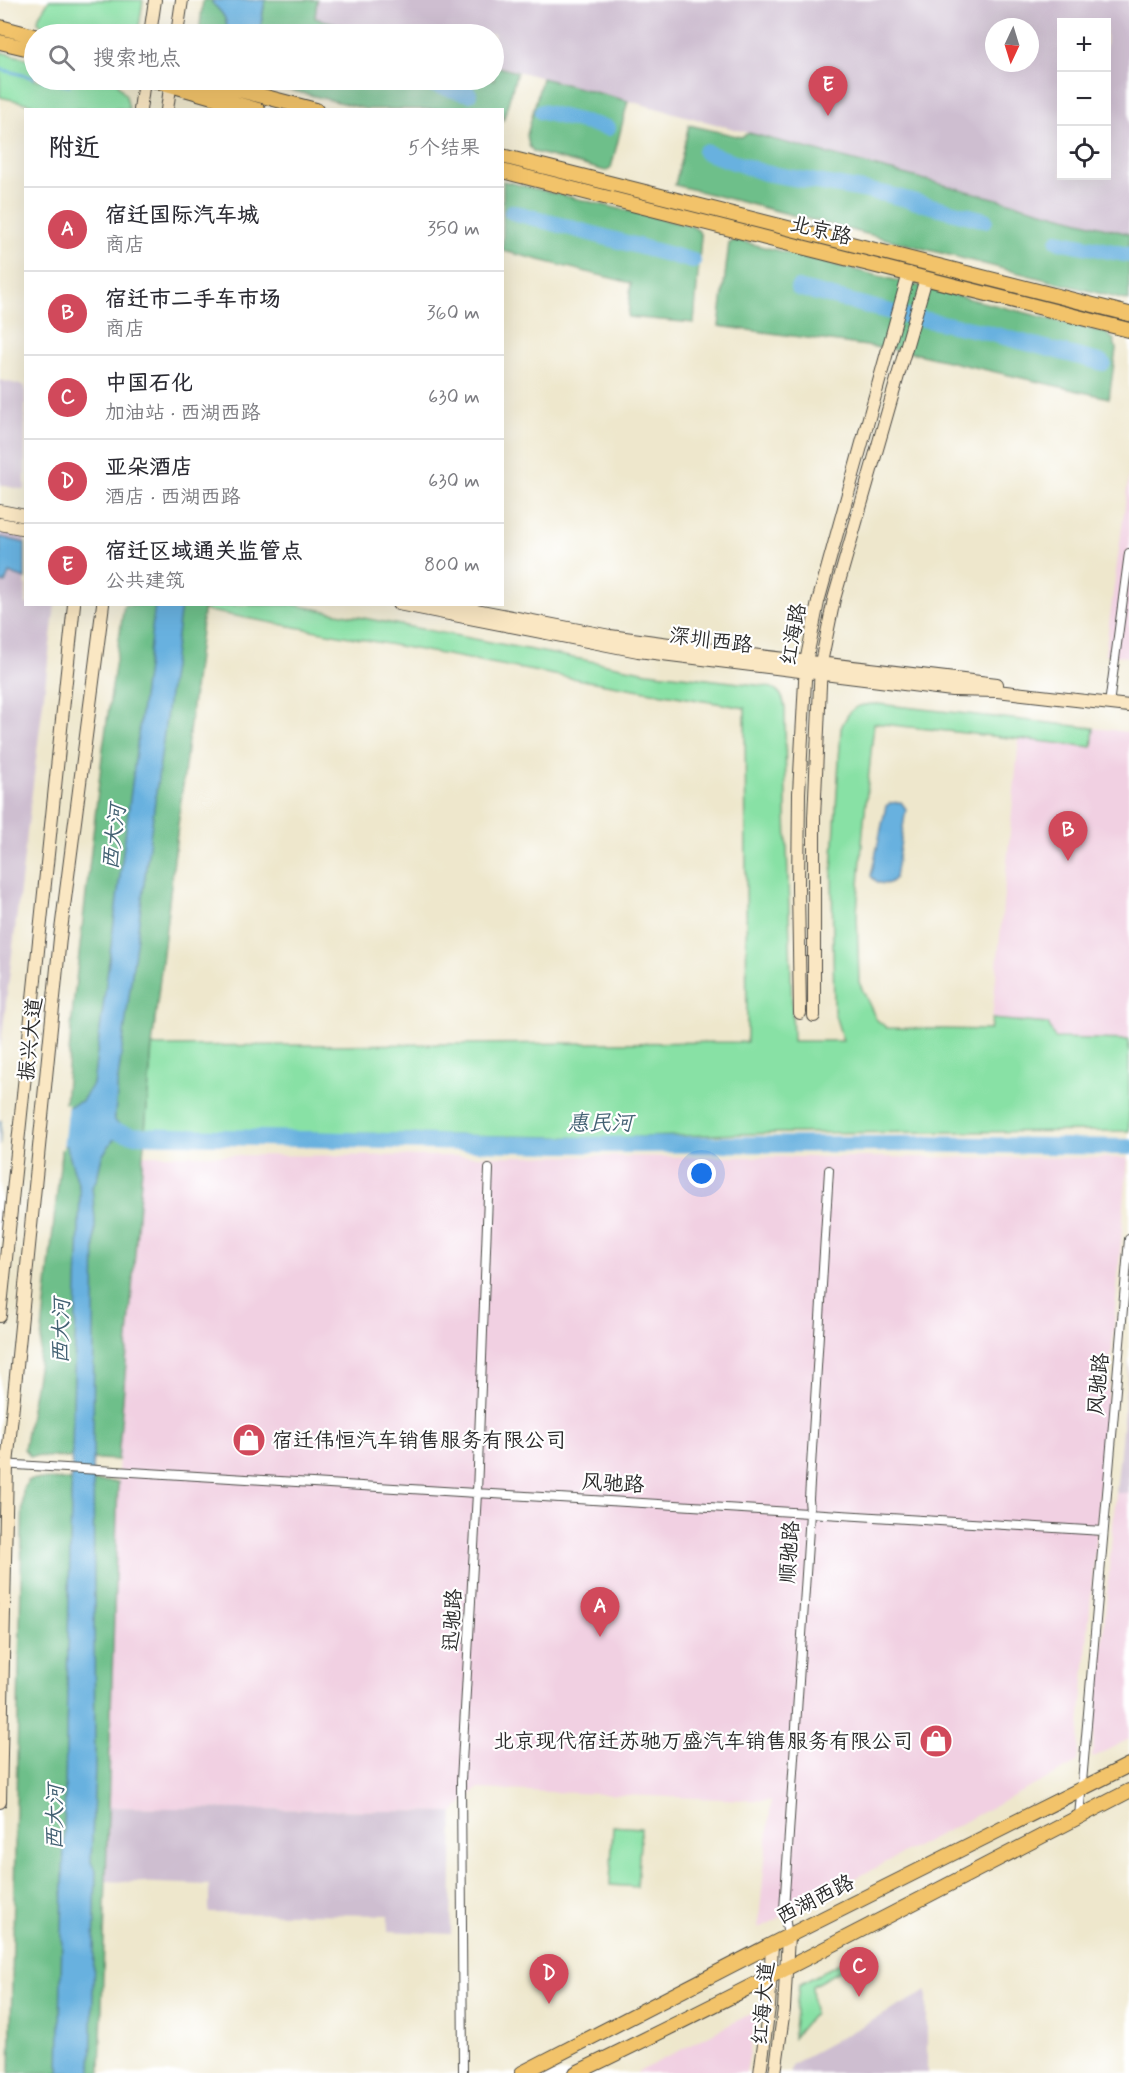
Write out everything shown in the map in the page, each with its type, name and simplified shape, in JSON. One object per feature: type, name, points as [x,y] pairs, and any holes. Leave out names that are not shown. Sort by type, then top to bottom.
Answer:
[{"type":"main road","points":[[0,27],[24,33]]},
{"type":"main road","points":[[0,42],[24,48]]},
{"type":"main road","points":[[210,90],[252,103],[298,108]]},
{"type":"main road","name":"北京路","points":[[504,157],[1129,314]]},
{"type":"main road","name":"北京路","points":[[504,172],[1129,330]]},
{"type":"main road","name":"西湖西路","points":[[522,2073],[772,1944],[1129,1765]]},
{"type":"main road","points":[[576,2073],[787,1970],[856,1931],[1129,1791]]},
{"type":"street","points":[[151,24],[155,0]]},
{"type":"street","points":[[178,24],[182,0]]},
{"type":"street","points":[[140,108],[143,90]]},
{"type":"street","points":[[167,108],[169,90]]},
{"type":"street","name":"红海路","points":[[800,1013],[799,793],[806,667],[818,602],[909,273]]},
{"type":"street","name":"红海路","points":[[814,1016],[814,818],[821,668],[834,599],[926,278]]},
{"type":"street","points":[[0,511],[24,516]]},
{"type":"street","points":[[0,524],[24,529]]},
{"type":"street","points":[[1110,697],[1129,554]]},
{"type":"street","name":"振兴大道","points":[[0,1316],[5,1209],[15,1164],[74,606]]},
{"type":"street","name":"振兴大道","points":[[0,1802],[3,1464],[38,1169],[60,938],[103,606]]},
{"type":"street","name":"深圳西路","points":[[408,606],[638,651],[1129,699]]},
{"type":"street","name":"深圳西路","points":[[455,606],[610,636],[806,667]]},
{"type":"street","name":"深圳西路","points":[[821,668],[952,690],[998,691],[1129,706]]},
{"type":"street","name":"迅驰路","points":[[463,2073],[461,1781],[477,1493],[489,1169]]},
{"type":"street","name":"顺驰路","points":[[788,1936],[784,1910],[810,1513],[829,1170]]},
{"type":"street","name":"风驰路","points":[[1079,1817],[1129,1239]]},
{"type":"street","name":"风驰路","points":[[3,1464],[1103,1531]]},
{"type":"street","name":"红海大道","points":[[775,2073],[784,2009],[788,1936]]},
{"type":"street","name":"红海大道","points":[[760,2073],[771,1977],[772,1944]]},
{"type":"shaded area","points":[[317,0],[1129,0],[1129,234],[504,68],[504,24],[337,24],[314,18]]},
{"type":"shaded area","points":[[0,380],[24,386],[24,490],[0,485]]},
{"type":"shaded area","points":[[1129,474],[1129,657],[1105,654]]},
{"type":"shaded area","points":[[0,531],[24,537],[24,606],[55,606],[0,1052]]},
{"type":"shaded area","points":[[1094,728],[1129,732],[1129,1040],[1055,1038],[992,1019],[1019,739],[1091,746]]},
{"type":"shaded area","points":[[128,1155],[1128,1158],[1077,1763],[758,1929],[771,1801],[477,1789],[453,1812],[108,1807]]},
{"type":"shaded area","points":[[1129,1358],[1129,1493],[1116,1493]]},
{"type":"shaded area","points":[[1116,1493],[1129,1493],[1129,1739],[1092,1758]]},
{"type":"shaded area","points":[[108,1807],[453,1812],[451,1934],[388,1931],[388,1915],[209,1913],[209,1885],[106,1881]]},
{"type":"shaded area","points":[[927,1991],[927,2073],[790,2073],[792,2064]]},
{"type":"shaded area","points":[[752,2013],[755,2023],[746,2073],[636,2073]]},
{"type":"green space","points":[[49,0],[143,0],[139,24],[42,24],[38,22]]},
{"type":"green space","points":[[203,0],[212,0],[227,24],[200,24]]},
{"type":"green space","points":[[265,0],[317,0],[315,18],[338,24],[261,24]]},
{"type":"green space","points":[[0,52],[24,58],[24,90],[122,90],[129,108],[47,108],[0,97]]},
{"type":"green space","points":[[504,69],[517,72],[504,118],[504,108],[362,108],[290,90],[504,90]]},
{"type":"green space","points":[[542,78],[628,101],[611,168],[606,171],[534,152],[529,146],[527,135]]},
{"type":"green space","points":[[689,125],[741,137],[749,133],[1129,234],[1129,301],[675,185]]},
{"type":"green space","points":[[504,181],[691,226],[698,230],[701,236],[694,323],[628,317],[631,283],[504,251]]},
{"type":"green space","points":[[736,240],[1106,333],[1114,340],[1116,349],[1109,398],[904,351],[719,326],[729,243]]},
{"type":"green space","points":[[124,606],[204,606],[152,1046],[118,1460],[30,1456],[24,1449],[38,1369],[60,1165],[73,1006],[103,748]]},
{"type":"green space","points":[[204,606],[300,606],[648,672],[765,686],[777,691],[783,699],[785,708],[793,1041],[843,1041],[834,1012],[832,873],[841,728],[847,715],[859,706],[878,704],[1094,728],[1092,747],[874,723],[857,913],[859,982],[876,1019],[887,1028],[990,1030],[992,1019],[1048,1024],[1055,1038],[1129,1040],[1129,1131],[779,1133],[609,1138],[145,1129],[152,1046],[747,1042],[745,708],[203,610]]},
{"type":"green space","points":[[35,1479],[118,1482],[100,2073],[10,2073],[23,1489],[28,1481]]},
{"type":"green space","points":[[613,1826],[641,1828],[637,1887],[610,1885]]},
{"type":"green space","points":[[852,1956],[855,1962],[812,1986],[814,2013],[793,2038],[799,1985]]},
{"type":"water","points":[[213,0],[265,0],[261,24],[226,24],[222,13],[212,3]]},
{"type":"water","points":[[0,537],[24,543],[24,579],[9,573],[5,583],[0,582]]},
{"type":"water","points":[[155,606],[181,606],[117,1087],[115,1121],[132,1135],[114,1139],[102,1156],[97,1179],[92,1187],[95,1219],[93,1445],[95,1769],[91,1862],[96,1870],[91,2073],[59,2073],[73,1405],[80,1194],[67,1146],[0,1145],[0,1121],[67,1107],[82,1101],[93,1084]]},
{"type":"water","points":[[901,802],[906,809],[895,878],[883,884],[871,876],[886,806],[890,803]]},
{"type":"pier","points":[[68,1103],[63,1149],[0,1148],[2,1118]]},
{"type":"waterway","points":[[0,69],[24,75]]},
{"type":"waterway","points":[[454,90],[469,94]]},
{"type":"waterway","points":[[542,112],[608,128]]},
{"type":"waterway","points":[[705,152],[765,173],[886,194],[985,220]]},
{"type":"waterway","points":[[512,212],[693,261]]},
{"type":"waterway","points":[[1058,241],[1129,255]]},
{"type":"waterway","points":[[798,288],[903,315],[981,331],[1103,363]]},
{"type":"waterway","name":"惠民河","points":[[110,1130],[132,1135],[560,1145],[908,1144],[1129,1147]]},
{"type":"place","name":"宿迁区域通关监管点","points":[[828,116]]},
{"type":"place","name":"宿迁市二手车市场","points":[[1068,861]]},
{"type":"place","name":"宿迁伟恒汽车销售服务有限公司","points":[[249,1440]]},
{"type":"place","name":"宿迁国际汽车城","points":[[600,1637]]},
{"type":"place","name":"北京现代宿迁苏驰万盛汽车销售服务有限公司","points":[[936,1741]]},
{"type":"place","name":"中国石化","points":[[859,1997]]},
{"type":"place","name":"亚朵酒店","points":[[549,2004]]},
{"type":"water label","name":"西大河","points":[[113,837]]},
{"type":"water label","name":"西大河","points":[[60,1331]]},
{"type":"water label","name":"西大河","points":[[54,1817]]}]
